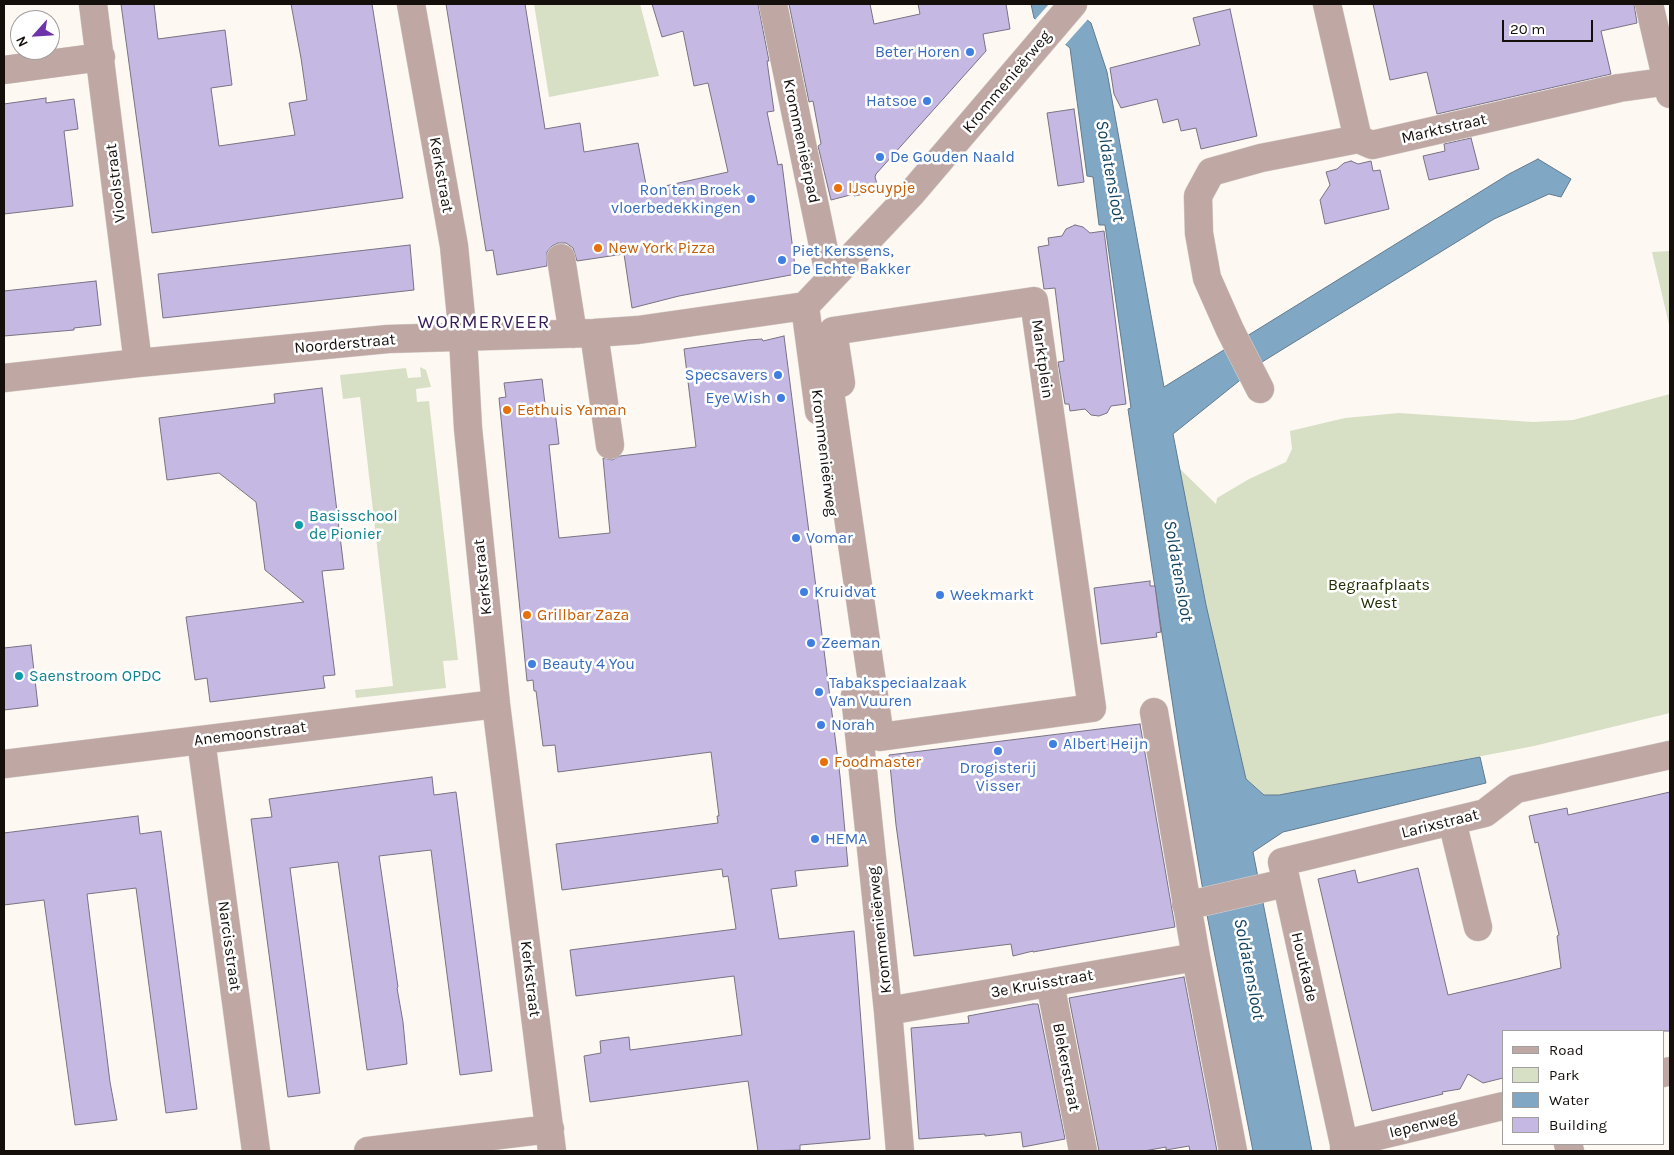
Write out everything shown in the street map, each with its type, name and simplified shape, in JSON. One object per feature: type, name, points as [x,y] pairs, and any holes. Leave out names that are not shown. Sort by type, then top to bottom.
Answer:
[{"type":"street","name":"Vioolstraat","points":[[93,4],[138,363]]},
{"type":"street","name":"Kerkstraat","points":[[411,4],[454,246],[463,337],[468,428],[496,704],[551,1140]]},
{"type":"street","name":"Krommenieërpad","points":[[773,4],[830,279]]},
{"type":"street","name":"Krommenieërweg","points":[[900,1151],[888,1011],[869,726],[805,306],[911,194],[1073,4]]},
{"type":"street","points":[[1260,389],[1230,330],[1207,278],[1199,233],[1198,196],[1211,172],[1261,158],[1358,138],[1327,4]]},
{"type":"street","points":[[1649,4],[1669,85]]},
{"type":"street","points":[[4,70],[101,58]]},
{"type":"street","name":"Marktstraat","points":[[1358,138],[1372,146],[1619,88],[1669,85]]},
{"type":"street","points":[[561,258],[584,334],[610,445]]},
{"type":"street","name":"Marktplein","points":[[1034,302],[1092,708],[880,737],[869,726],[830,385],[841,383],[834,331],[1034,302]]},
{"type":"street","name":"Noorderstraat","points":[[4,378],[388,339],[584,334],[638,330],[805,306]]},
{"type":"street","points":[[869,726],[1053,702]]},
{"type":"street","name":"Anemoonstraat","points":[[4,764],[496,704]]},
{"type":"street","points":[[1154,712],[1195,903],[1196,957],[1233,1151]]},
{"type":"street","name":"Narcisstraat","points":[[201,740],[256,1151]]},
{"type":"street","name":"Larixstraat","points":[[1276,885],[1282,862],[1485,813],[1516,789],[1670,755]]},
{"type":"street","points":[[1452,821],[1478,927]]},
{"type":"street","points":[[1195,903],[1276,885]]},
{"type":"street","name":"Houtkade","points":[[1276,885],[1344,1148]]},
{"type":"street","name":"3e Kruisstraat","points":[[888,1011],[1196,957]]},
{"type":"street","name":"Blekerstraat","points":[[1050,983],[1082,1151]]},
{"type":"street","name":"Iepenweg","points":[[1344,1148],[1502,1106]]},
{"type":"street","points":[[368,1151],[551,1140]]},
{"type":"green space","points":[[534,4],[640,4],[659,76],[549,97]]},
{"type":"green space","points":[[1670,251],[1670,329],[1652,252]]},
{"type":"green space","points":[[420,367],[426,370],[431,387],[416,389],[417,402],[429,401],[458,660],[443,661],[446,688],[356,698],[355,690],[393,686],[360,397],[343,399],[340,375],[406,368],[408,378],[421,377]]},
{"type":"green space","name":"Begraafplaats West","points":[[1670,394],[1670,713],[1534,746],[1279,795],[1265,795],[1246,779],[1206,605],[1179,468],[1216,504],[1217,498],[1249,479],[1286,462],[1292,449],[1290,431],[1345,418],[1399,413],[1533,422],[1573,420]]},
{"type":"water","name":"Soldatensloot","points":[[1031,4],[1068,4],[1091,23],[1107,72],[1164,387],[1227,348],[1244,377],[1173,434],[1206,605],[1246,779],[1264,795],[1279,795],[1480,757],[1486,783],[1283,832],[1253,852],[1312,1151],[1253,1151],[1207,915],[1180,753],[1128,409],[1131,408],[1105,225],[1099,225],[1093,177],[1087,176],[1070,48],[1034,18]]},
{"type":"water","points":[[1538,159],[1571,179],[1561,197],[1549,194],[1494,219],[1262,362],[1247,336],[1509,174]]},
{"type":"pier","points":[[1049,4],[1072,4],[1089,18],[1064,46],[1034,21]]},
{"type":"building","points":[[121,4],[154,4],[158,39],[225,30],[232,85],[211,88],[219,146],[295,135],[289,103],[307,100],[291,4],[372,4],[403,198],[152,233]]},
{"type":"building","points":[[446,4],[525,4],[545,129],[580,123],[584,152],[638,143],[647,190],[728,172],[708,83],[694,86],[683,31],[662,37],[652,4],[758,4],[769,61],[767,61],[774,111],[767,112],[778,165],[782,164],[796,274],[679,296],[632,308],[624,254],[577,261],[573,248],[566,243],[558,243],[547,252],[547,266],[497,275],[493,250],[486,251]]},
{"type":"building","points":[[789,4],[870,4],[874,24],[920,14],[918,4],[1006,4],[1010,29],[983,34],[986,51],[876,174],[875,177],[879,191],[854,196],[854,194],[831,200],[818,146],[821,144],[813,101],[809,102]]},
{"type":"building","points":[[1373,4],[1634,4],[1637,23],[1601,31],[1611,74],[1437,114],[1427,72],[1390,80]]},
{"type":"building","points":[[1230,9],[1257,136],[1201,149],[1196,128],[1181,131],[1178,119],[1163,123],[1157,99],[1121,108],[1114,94],[1110,68],[1200,45],[1193,18]]},
{"type":"building","points":[[46,98],[46,103],[74,99],[78,129],[64,131],[73,206],[4,214],[4,104]]},
{"type":"building","points":[[1074,109],[1084,182],[1058,186],[1047,113]]},
{"type":"building","points":[[1471,138],[1479,169],[1429,180],[1423,156],[1445,151],[1444,144]]},
{"type":"building","points":[[1351,161],[1358,164],[1371,161],[1373,171],[1380,170],[1389,209],[1325,224],[1320,200],[1330,185],[1326,172],[1337,169],[1344,163]]},
{"type":"building","points":[[1075,225],[1083,227],[1090,233],[1104,231],[1126,404],[1111,406],[1107,413],[1099,416],[1091,415],[1085,409],[1070,411],[1069,404],[1065,404],[1058,362],[1064,361],[1055,288],[1044,289],[1038,247],[1049,245],[1048,238],[1062,236],[1066,229]]},
{"type":"building","points":[[410,245],[414,290],[163,318],[158,274]]},
{"type":"building","points":[[96,281],[101,325],[74,328],[74,330],[4,336],[4,291]]},
{"type":"building","points":[[784,336],[840,776],[848,866],[795,871],[797,886],[771,889],[779,939],[854,931],[870,1139],[800,1145],[800,1150],[758,1151],[748,1081],[590,1102],[584,1056],[601,1053],[600,1041],[629,1037],[630,1050],[742,1035],[734,976],[576,996],[570,950],[736,929],[728,876],[723,877],[722,869],[562,890],[556,844],[718,823],[717,816],[719,816],[711,752],[558,772],[555,745],[543,746],[533,680],[527,681],[499,398],[506,397],[504,383],[542,379],[546,412],[555,411],[559,444],[549,445],[559,538],[610,533],[603,458],[612,460],[620,456],[696,447],[684,349],[748,340],[762,339],[763,341]]},
{"type":"building","points":[[322,388],[344,569],[322,571],[335,675],[323,676],[325,688],[210,702],[207,678],[195,680],[186,617],[304,602],[265,570],[256,502],[219,473],[167,480],[159,418],[275,403],[274,394]]},
{"type":"building","points":[[1150,581],[1150,586],[1155,586],[1161,632],[1156,633],[1157,637],[1101,644],[1094,588]]},
{"type":"building","name":"Saenstroom OPDC","points":[[31,645],[38,706],[4,710],[4,648]]},
{"type":"building","points":[[1140,724],[1175,927],[1013,956],[1011,944],[914,956],[896,825],[889,755]]},
{"type":"building","points":[[432,777],[434,795],[456,792],[492,1071],[460,1075],[431,850],[379,856],[403,1022],[407,1064],[367,1070],[338,862],[290,868],[320,1093],[288,1097],[251,819],[272,817],[269,799]]},
{"type":"building","points":[[1670,792],[1670,1031],[1502,1030],[1502,1078],[1483,1083],[1468,1074],[1460,1089],[1372,1111],[1318,879],[1355,870],[1358,883],[1418,868],[1448,995],[1561,968],[1557,936],[1559,935],[1538,842],[1535,843],[1529,816],[1567,808],[1568,815]]},
{"type":"building","points":[[138,816],[140,834],[161,831],[197,1109],[166,1113],[136,888],[87,894],[110,1082],[117,1120],[75,1125],[44,900],[4,905],[4,833]]},
{"type":"building","points":[[1184,977],[1217,1151],[1190,1151],[1189,1146],[1166,1150],[1166,1147],[1144,1151],[1099,1151],[1069,998]]},
{"type":"building","points":[[1038,1004],[1065,1139],[1023,1147],[1021,1132],[985,1136],[985,1134],[919,1139],[911,1028],[969,1023],[968,1016]]},
{"type":"place","name":"Beter Horen","points":[[970,52]]},
{"type":"place","name":"Hatsoe","points":[[927,101]]},
{"type":"place","name":"De Gouden Naald","points":[[880,157]]},
{"type":"place","name":"IJscuypje","points":[[838,188]]},
{"type":"place","name":"Ron ten Broek vloerbedekkingen","points":[[751,199]]},
{"type":"place","name":"New York Pizza","points":[[598,248]]},
{"type":"place","name":"Piet Kerssens, De Echte Bakker","points":[[782,260]]},
{"type":"place","name":"Specsavers","points":[[778,375]]},
{"type":"place","name":"Eye Wish","points":[[781,398]]},
{"type":"place","name":"Eethuis Yaman","points":[[507,410]]},
{"type":"place","name":"Basisschool de Pionier","points":[[299,525]]},
{"type":"place","name":"Vomar","points":[[796,538]]},
{"type":"place","name":"Kruidvat","points":[[804,592]]},
{"type":"place","name":"Weekmarkt","points":[[940,595]]},
{"type":"place","name":"Grillbar Zaza","points":[[527,615]]},
{"type":"place","name":"Zeeman","points":[[811,643]]},
{"type":"place","name":"Beauty 4 You","points":[[532,664]]},
{"type":"place","name":"Saenstroom OPDC","points":[[19,676]]},
{"type":"place","name":"Tabakspeciaalzaak Van Vuuren","points":[[819,692]]},
{"type":"place","name":"Norah","points":[[821,725]]},
{"type":"place","name":"Albert Heijn","points":[[1053,744]]},
{"type":"place","name":"Drogisterij Visser","points":[[998,751]]},
{"type":"place","name":"Foodmaster","points":[[824,762]]},
{"type":"place","name":"HEMA","points":[[815,839]]},
{"type":"district","name":"WORMERVEER","points":[[484,323]]}]
